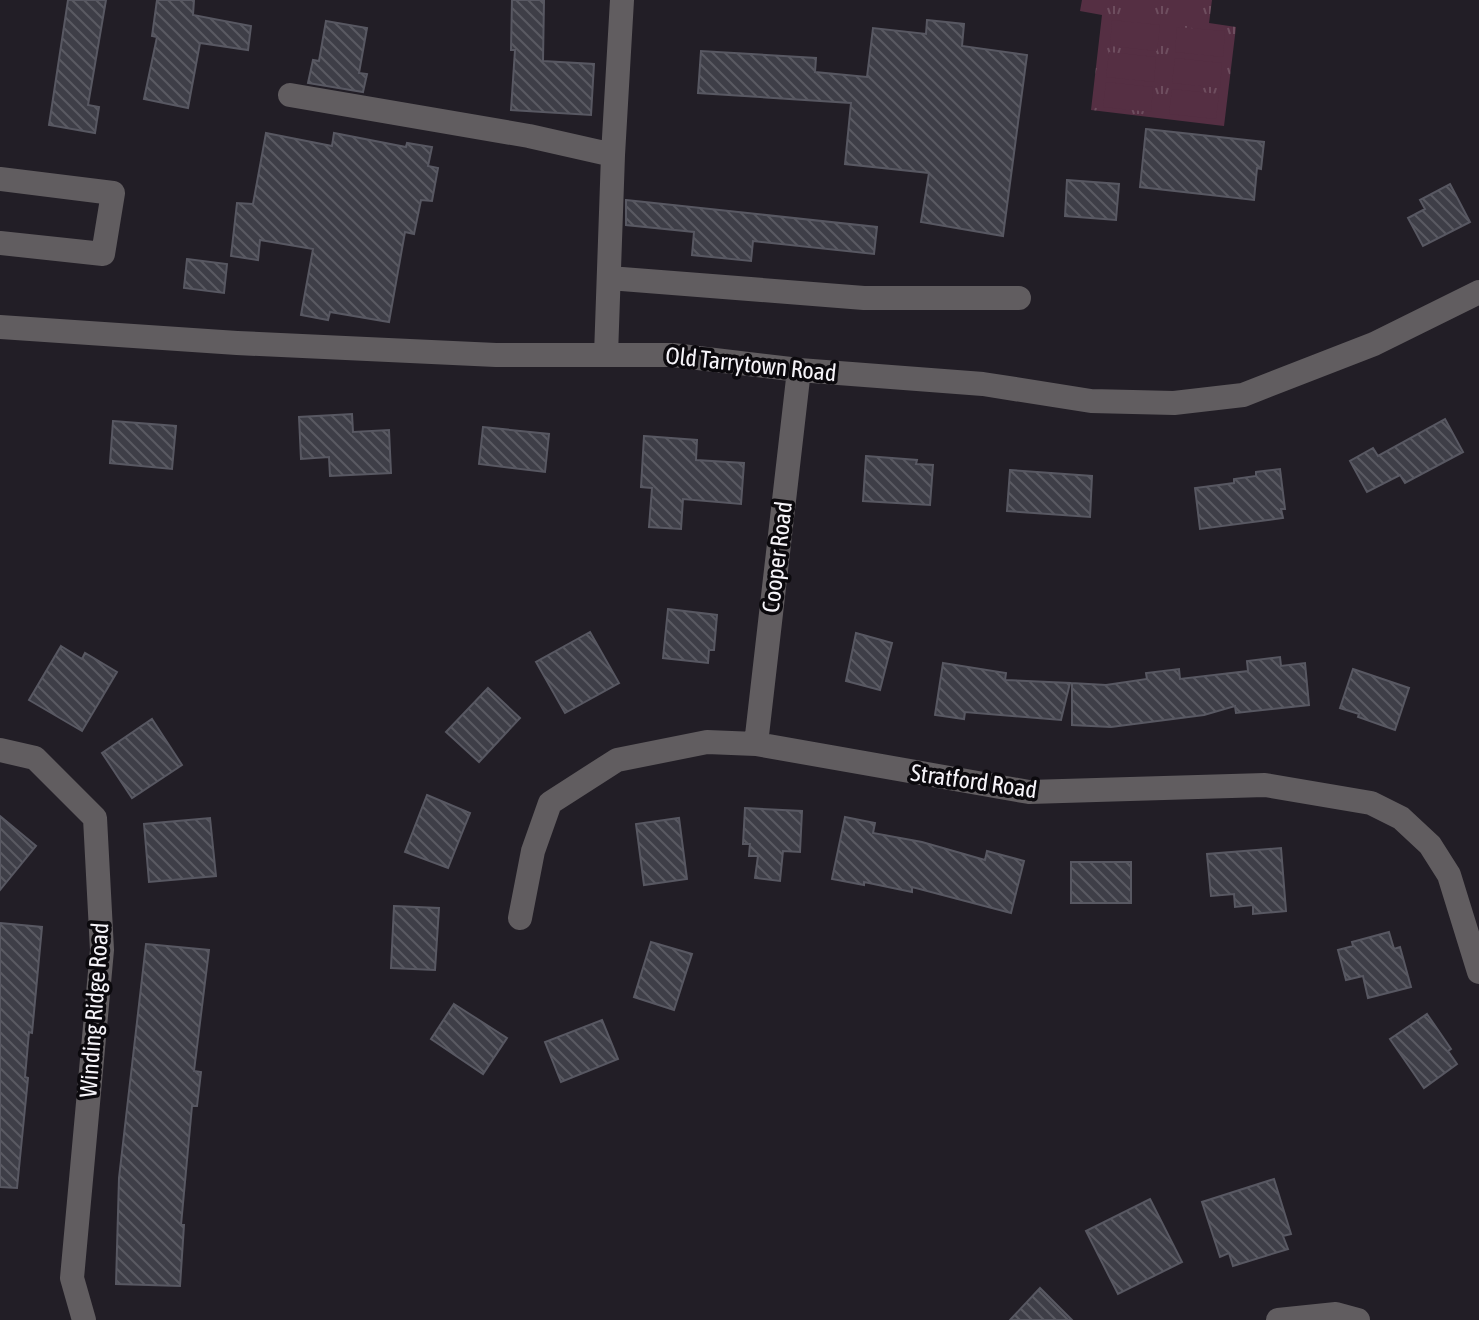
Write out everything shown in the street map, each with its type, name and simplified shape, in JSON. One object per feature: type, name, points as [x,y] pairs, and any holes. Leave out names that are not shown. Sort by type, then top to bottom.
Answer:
[{"type":"street","points":[[606,355],[622,0]]},
{"type":"street","points":[[290,95],[529,136],[613,155]]},
{"type":"street","points":[[0,179],[113,193],[103,254],[0,243]]},
{"type":"street","points":[[609,278],[864,298],[1019,298]]},
{"type":"street","name":"Old Tarrytown Road","points":[[0,327],[252,344],[496,355],[673,355],[799,370],[983,384],[1091,401],[1174,403],[1243,395],[1374,344],[1479,292]]},
{"type":"street","name":"Cooper Road","points":[[756,744],[799,370]]},
{"type":"street","name":"Stratford Road","points":[[520,918],[533,851],[550,803],[617,760],[707,742],[756,744],[1029,792],[1265,785],[1371,803],[1401,818],[1430,845],[1449,875],[1479,972]]},
{"type":"street","name":"Winding Ridge Road","points":[[0,750],[35,758],[95,818],[102,950],[72,1278],[84,1320]]},
{"type":"street","points":[[1278,1320],[1336,1314],[1358,1320]]},
{"type":"green space","points":[[1082,0],[1212,0],[1209,23],[1236,27],[1224,126],[1091,110],[1102,15],[1080,11]]},
{"type":"green space","points":[[1112,20],[1160,25],[1157,51],[1110,46]]},
{"type":"green space","points":[[1177,27],[1225,31],[1223,57],[1175,52]]},
{"type":"green space","points":[[1109,52],[1156,57],[1154,82],[1106,77]]},
{"type":"green space","points":[[1175,58],[1222,63],[1220,88],[1172,83]]},
{"type":"green space","points":[[1106,82],[1153,87],[1151,112],[1103,107]]},
{"type":"green space","points":[[1172,89],[1219,94],[1216,119],[1169,114]]},
{"type":"building","points":[[68,0],[106,0],[88,105],[99,107],[95,133],[49,125]]},
{"type":"building","points":[[157,0],[194,0],[193,15],[251,26],[248,50],[200,43],[188,108],[144,99],[157,37],[152,36]]},
{"type":"building","points":[[512,0],[544,0],[543,61],[594,64],[591,115],[511,110],[515,50],[511,50]]},
{"type":"building","points":[[927,20],[964,24],[962,46],[1027,55],[1003,236],[921,222],[929,173],[845,164],[851,103],[698,93],[701,51],[816,58],[815,72],[867,77],[873,28],[926,34]]},
{"type":"building","points":[[326,21],[367,28],[359,73],[367,74],[363,92],[308,83],[313,60],[319,61]]},
{"type":"building","points":[[1146,129],[1264,142],[1261,169],[1257,168],[1254,200],[1140,187]]},
{"type":"building","points":[[266,133],[332,146],[334,133],[406,147],[407,143],[432,147],[428,166],[438,168],[432,201],[421,200],[414,234],[405,232],[389,322],[330,312],[328,320],[301,315],[313,249],[260,240],[258,260],[231,256],[237,203],[253,204]]},
{"type":"building","points":[[1067,180],[1119,184],[1116,220],[1065,216]]},
{"type":"building","points":[[1450,184],[1470,222],[1423,246],[1408,218],[1425,209],[1420,200]]},
{"type":"building","points":[[626,200],[877,227],[874,254],[753,241],[751,261],[692,255],[694,232],[626,225]]},
{"type":"building","points":[[187,259],[227,264],[224,293],[184,288]]},
{"type":"building","points":[[352,414],[353,432],[389,430],[391,473],[330,476],[329,457],[301,459],[299,417]]},
{"type":"building","points":[[1445,419],[1463,452],[1405,483],[1400,475],[1367,492],[1350,461],[1373,448],[1378,456]]},
{"type":"building","points":[[113,421],[176,426],[172,469],[110,463]]},
{"type":"building","points":[[483,427],[549,434],[545,472],[479,464]]},
{"type":"building","points":[[644,436],[697,440],[696,460],[744,463],[741,504],[683,499],[681,529],[649,527],[652,488],[641,487]]},
{"type":"building","points":[[866,456],[917,460],[916,464],[933,465],[930,505],[863,501]]},
{"type":"building","points":[[1280,469],[1285,509],[1281,509],[1283,518],[1200,529],[1195,488],[1234,483],[1234,479],[1256,476],[1256,472]]},
{"type":"building","points":[[1010,470],[1092,476],[1090,517],[1007,511]]},
{"type":"building","points":[[668,609],[717,615],[714,650],[709,650],[708,663],[663,658]]},
{"type":"building","points":[[590,632],[619,683],[565,713],[536,662]]},
{"type":"building","points":[[856,633],[892,643],[880,690],[846,681]]},
{"type":"building","points":[[61,646],[82,659],[85,653],[117,672],[82,731],[29,700]]},
{"type":"building","points":[[1280,657],[1281,666],[1305,663],[1309,705],[1236,713],[1235,706],[1204,715],[1111,727],[1072,725],[1072,683],[1106,685],[1147,679],[1146,673],[1179,669],[1180,679],[1248,671],[1247,661]]},
{"type":"building","points":[[943,663],[1006,673],[1005,680],[1070,683],[1061,720],[965,712],[964,719],[935,715]]},
{"type":"building","points":[[1353,669],[1409,688],[1395,730],[1340,708]]},
{"type":"building","points":[[488,688],[520,718],[479,762],[446,732]]},
{"type":"building","points":[[152,719],[182,765],[132,798],[102,753]]},
{"type":"building","points":[[427,795],[470,813],[448,868],[405,852]]},
{"type":"building","points":[[745,808],[802,811],[800,852],[783,851],[780,881],[755,878],[758,856],[749,856],[750,844],[743,844]]},
{"type":"building","points":[[0,816],[36,846],[0,890]]},
{"type":"building","points":[[845,817],[875,823],[873,833],[922,842],[985,860],[987,851],[1024,861],[1011,913],[912,887],[912,892],[832,879]]},
{"type":"building","points":[[210,818],[216,876],[149,882],[144,824]]},
{"type":"building","points":[[679,818],[687,879],[644,885],[636,824]]},
{"type":"building","points":[[1281,848],[1286,911],[1253,914],[1253,905],[1235,907],[1234,894],[1211,896],[1207,854]]},
{"type":"building","points":[[1071,862],[1131,862],[1131,903],[1071,903]]},
{"type":"building","points":[[394,906],[439,908],[435,970],[391,968]]},
{"type":"building","points":[[0,923],[42,927],[32,1033],[29,1032],[25,1077],[28,1078],[17,1188],[0,1187]]},
{"type":"building","points":[[1389,932],[1394,949],[1400,947],[1411,987],[1368,998],[1363,976],[1346,980],[1338,950],[1353,946],[1352,942]]},
{"type":"building","points":[[651,942],[692,954],[674,1010],[634,997]]},
{"type":"building","points":[[146,944],[209,950],[194,1071],[201,1072],[197,1106],[192,1106],[181,1225],[184,1225],[180,1286],[116,1284],[119,1178]]},
{"type":"building","points":[[454,1004],[507,1038],[483,1074],[431,1039]]},
{"type":"building","points":[[1427,1014],[1451,1049],[1448,1051],[1457,1064],[1424,1088],[1390,1039]]},
{"type":"building","points":[[602,1020],[618,1059],[561,1082],[545,1042]]},
{"type":"building","points":[[1274,1179],[1291,1234],[1283,1236],[1288,1249],[1233,1266],[1229,1253],[1220,1257],[1202,1202]]},
{"type":"building","points":[[1150,1199],[1182,1262],[1118,1294],[1086,1231]]},
{"type":"building","points":[[1040,1288],[1072,1320],[1010,1320]]}]
